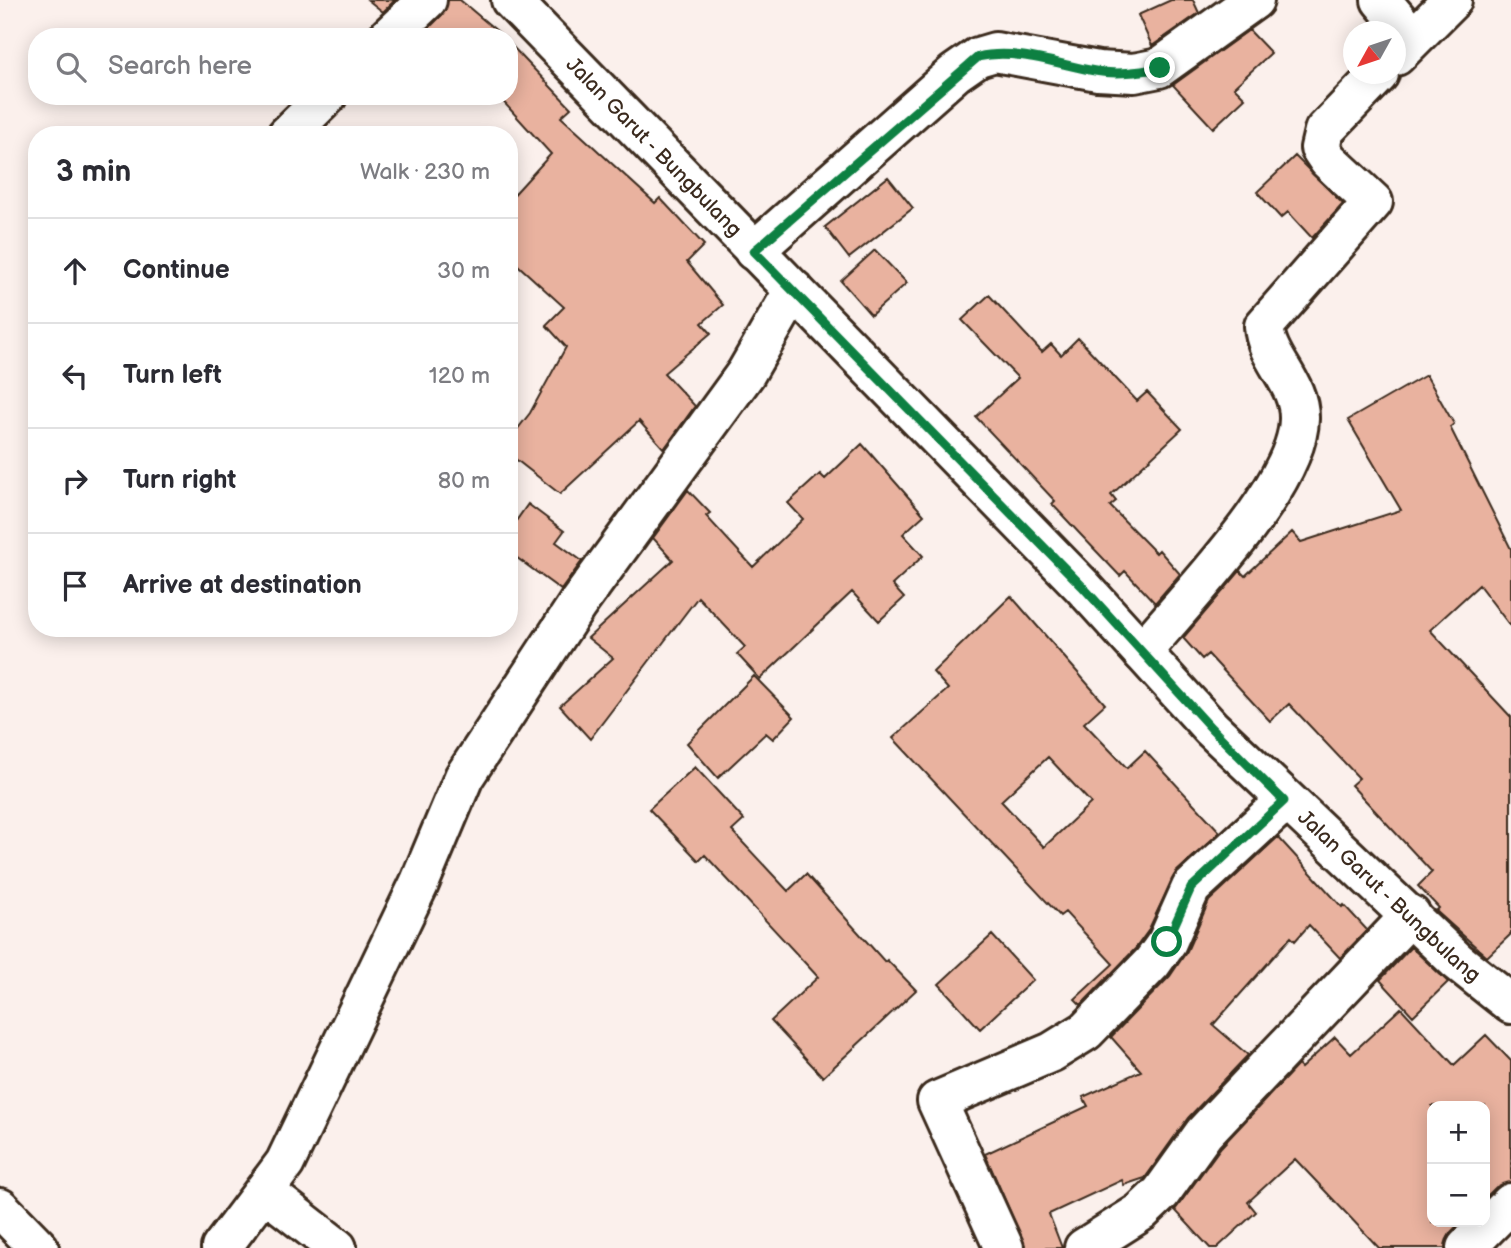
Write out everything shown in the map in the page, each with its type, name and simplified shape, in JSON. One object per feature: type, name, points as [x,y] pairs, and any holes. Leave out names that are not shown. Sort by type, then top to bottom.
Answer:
[{"type":"street","points":[[397,28],[426,0]]},
{"type":"street","name":"Jalan Garut - Bungbulang","points":[[511,0],[943,447],[1082,586],[1211,728],[1284,801],[1411,915],[1457,961],[1511,1004]]},
{"type":"street","points":[[754,251],[978,57],[995,52],[1098,71],[1134,73],[1160,68],[1254,0]]},
{"type":"street","points":[[1381,0],[1391,21]]},
{"type":"street","points":[[1406,45],[1452,0]]},
{"type":"street","points":[[1142,652],[1243,530],[1284,472],[1295,447],[1299,418],[1296,392],[1265,341],[1264,326],[1374,202],[1328,160],[1320,148],[1325,131],[1370,84]]},
{"type":"street","points":[[296,126],[318,105]]},
{"type":"street","points":[[221,1248],[285,1163],[419,884],[464,777],[576,605],[746,373],[794,290]]},
{"type":"street","points":[[1004,1248],[937,1101],[968,1086],[1010,1072],[1052,1052],[1086,1031],[1130,988],[1159,952],[1185,906],[1191,888],[1284,801]]},
{"type":"street","points":[[1084,1248],[1141,1212],[1161,1193],[1204,1133],[1411,915]]},
{"type":"street","points":[[264,1191],[337,1248]]},
{"type":"street","points":[[1466,1248],[1511,1203]]},
{"type":"street","points":[[0,1208],[39,1248]]},
{"type":"building","points":[[368,0],[395,0],[383,12]]},
{"type":"building","points":[[448,0],[460,0],[493,28],[429,28],[442,15]]},
{"type":"building","points":[[1171,0],[1193,0],[1199,13],[1152,46],[1138,15]]},
{"type":"building","points":[[1249,30],[1271,53],[1234,87],[1245,98],[1213,128],[1173,85]]},
{"type":"building","points":[[518,52],[571,108],[561,117],[655,203],[660,198],[704,245],[687,262],[723,305],[702,323],[711,333],[664,373],[695,406],[664,449],[639,421],[560,494],[518,461],[518,428],[530,413],[566,347],[546,325],[564,307],[518,265],[518,190],[551,154],[506,105],[518,105]]},
{"type":"building","points":[[1295,156],[1343,204],[1312,238],[1288,212],[1281,218],[1257,192]]},
{"type":"building","points":[[888,177],[913,208],[849,258],[825,227]]},
{"type":"building","points":[[875,250],[907,283],[871,315],[841,281]]},
{"type":"building","points":[[989,295],[1042,352],[1051,344],[1061,355],[1078,338],[1137,401],[1147,392],[1182,429],[1111,495],[1116,501],[1110,506],[1156,553],[1159,550],[1180,574],[1155,603],[1125,571],[1120,576],[1052,504],[1055,501],[976,417],[1018,378],[962,320]]},
{"type":"building","points":[[1426,375],[1454,424],[1450,427],[1511,549],[1511,627],[1479,585],[1430,630],[1511,717],[1511,934],[1487,957],[1436,911],[1439,908],[1418,886],[1432,872],[1351,785],[1359,778],[1289,704],[1270,721],[1208,654],[1202,659],[1183,638],[1240,571],[1245,576],[1292,532],[1301,542],[1401,510],[1348,420]]},
{"type":"building","points":[[862,444],[924,515],[903,534],[923,556],[892,585],[904,598],[879,621],[852,592],[760,679],[737,654],[745,647],[698,597],[590,739],[560,706],[613,658],[588,638],[673,560],[653,538],[688,490],[710,513],[706,516],[753,567],[803,519],[788,503],[820,474],[825,479]]},
{"type":"building","points":[[528,504],[564,531],[556,542],[582,561],[561,590],[518,559],[518,518]]},
{"type":"building","points":[[1011,596],[1105,704],[1084,723],[1127,768],[1145,751],[1220,832],[1176,872],[1148,931],[1135,949],[1081,1005],[1075,999],[1113,964],[1065,912],[1060,916],[893,738],[948,689],[933,672]],"holes":[[[1048,757],[1091,803],[1044,847],[1001,801]]]},
{"type":"building","points":[[754,676],[794,717],[773,739],[766,733],[718,778],[687,743]]},
{"type":"building","points":[[695,767],[744,820],[732,831],[788,891],[806,874],[885,962],[887,960],[916,990],[823,1077],[771,1021],[818,977],[705,855],[699,861],[649,809]]},
{"type":"building","points":[[1278,837],[1342,907],[1344,905],[1367,930],[1340,958],[1309,925],[1295,941],[1291,937],[1213,1025],[1248,1055],[1188,1118],[1145,1178],[1124,1185],[1122,1180],[1049,1214],[1062,1248],[1026,1248],[985,1154],[1088,1106],[1083,1097],[1141,1071],[1111,1037],[1170,976],[1187,951],[1209,901]]},
{"type":"building","points":[[992,935],[1033,980],[980,1029],[939,984]]},
{"type":"building","points":[[1411,947],[1448,982],[1413,1016],[1380,980]]},
{"type":"building","points":[[1401,1008],[1454,1065],[1486,1035],[1511,1061],[1511,1182],[1496,1187],[1490,1193],[1490,1101],[1427,1101],[1427,1227],[1456,1227],[1450,1233],[1445,1248],[1379,1248],[1295,1159],[1248,1202],[1256,1212],[1217,1248],[1210,1248],[1175,1210],[1221,1147],[1298,1065],[1301,1068],[1335,1037],[1351,1054]]},
{"type":"route","points":[[1160,68],[1134,73],[1098,71],[995,52],[978,57],[955,73],[754,251],[1082,586],[1211,728],[1284,801],[1191,888],[1167,942]]}]
